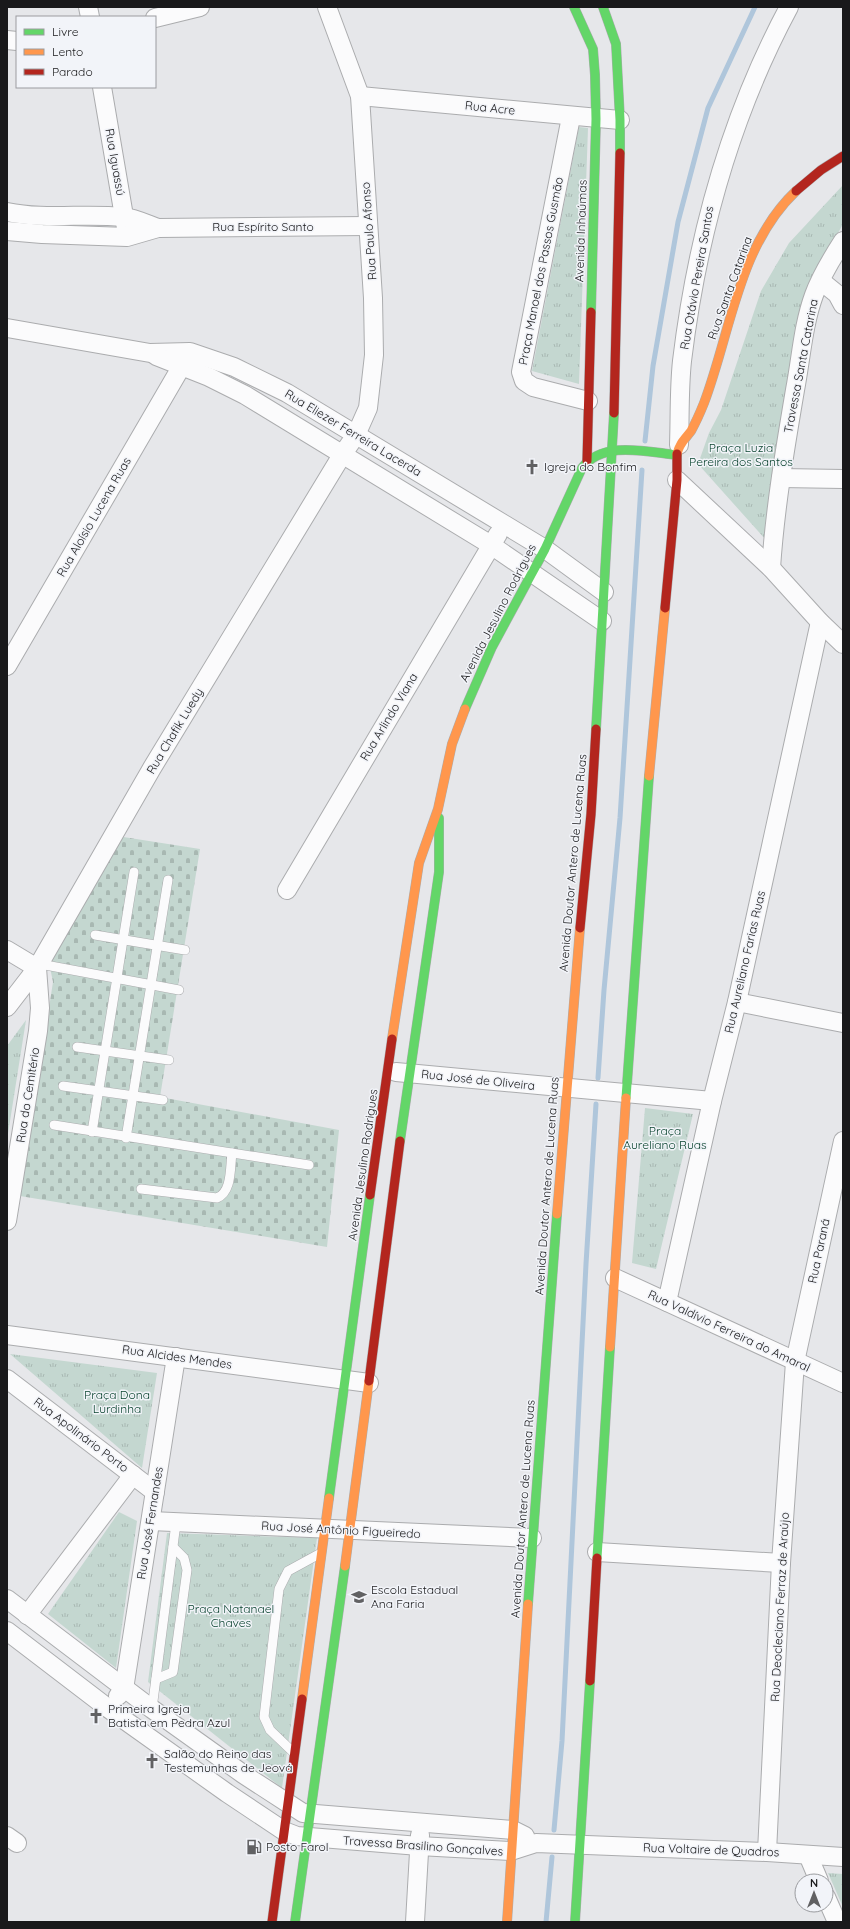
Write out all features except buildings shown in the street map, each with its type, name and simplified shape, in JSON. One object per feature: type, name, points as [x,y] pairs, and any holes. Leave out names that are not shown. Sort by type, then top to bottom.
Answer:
[{"type":"street","points":[[156,18],[200,7]]},
{"type":"street","name":"Rua Paulo Afonso","points":[[327,7],[360,96],[373,298],[372,380],[368,408],[356,435],[342,454]]},
{"type":"street","name":"Avenida Inhaúmas","points":[[574,7],[593,50],[596,75],[587,461]]},
{"type":"street","points":[[603,7],[614,35],[620,120],[613,451]]},
{"type":"street","name":"Rua Otávio Pereira Santos","points":[[678,450],[681,384],[686,335],[701,248],[716,184],[736,121],[754,77],[789,7]]},
{"type":"street","name":"Rua Iguassú","points":[[102,88],[127,237]]},
{"type":"street","name":"Rua Acre","points":[[360,96],[572,117],[620,120]]},
{"type":"street","name":"Praça Manoel dos Passos Gusmão","points":[[572,117],[521,372],[524,382],[533,387],[588,401]]},
{"type":"street","name":"Rua Santa Catarina","points":[[678,450],[690,432],[707,394],[720,349],[752,255],[766,226],[804,183],[828,164],[843,156]]},
{"type":"street","name":"Rua Espírito Santo","points":[[7,212],[66,217],[124,217],[158,228]]},
{"type":"street","name":"Rua Espírito Santo","points":[[7,231],[42,234],[127,237],[158,228],[368,226]]},
{"type":"street","name":"Travessa Santa Catarina","points":[[771,568],[780,478],[806,325],[815,294],[821,280],[830,261],[843,241]]},
{"type":"street","points":[[821,280],[837,294],[843,305]]},
{"type":"street","name":"Rua Eliezer Ferreira Lacerda","points":[[7,328],[185,360],[234,367],[262,379],[545,549],[604,592]]},
{"type":"street","name":"Rua Eliezer Ferreira Lacerda","points":[[185,360],[209,377],[245,395],[491,545],[602,620]]},
{"type":"street","name":"Rua Aloísio Lucena Ruas","points":[[7,666],[185,360]]},
{"type":"street","points":[[576,1922],[597,1552],[626,1094],[646,814],[677,480],[678,450],[613,451],[602,453],[587,461]]},
{"type":"street","name":"Avenida Doutor Antero de Lucena Ruas","points":[[506,1922],[532,1538],[572,1016],[591,814],[613,451]]},
{"type":"street","name":"Rua Chafik Luedy","points":[[7,1007],[38,966],[152,768],[342,454]]},
{"type":"street","name":"Avenida Jesulino Rodrigues","points":[[325,1528],[387,1071],[419,863],[438,809],[452,744],[467,702],[492,647],[545,549],[587,461]]},
{"type":"street","points":[[780,478],[843,479]]},
{"type":"street","points":[[677,480],[771,568],[820,622],[843,644]]},
{"type":"street","name":"Rua Arlindo Viana","points":[[287,890],[504,524]]},
{"type":"street","name":"Rua Aureliano Farias Ruas","points":[[667,1302],[712,1101],[737,1002],[820,622]]},
{"type":"street","name":"Avenida Jesulino Rodrigues","points":[[350,1530],[409,1073],[439,872],[438,809]]},
{"type":"street","points":[[7,950],[38,966]]},
{"type":"street","name":"Rua do Cemitério","points":[[7,1221],[38,1031],[40,1008],[38,966]]},
{"type":"street","points":[[737,1002],[843,1023]]},
{"type":"street","name":"Rua José de Oliveira","points":[[387,1071],[712,1101]]},
{"type":"street","name":"Rua Paraná","points":[[795,1362],[843,1141]]},
{"type":"street","name":"Rua Valdívio Ferreira do Amaral","points":[[615,1278],[843,1383]]},
{"type":"street","name":"Rua Alcides Mendes","points":[[7,1335],[369,1383]]},
{"type":"street","name":"Rua José Fernandes","points":[[124,1689],[176,1357]]},
{"type":"street","name":"Rua Deocleciano Ferraz de Araújo","points":[[767,1852],[781,1563],[795,1362]]},
{"type":"street","name":"Rua Apolinário Porto","points":[[7,1379],[155,1492]]},
{"type":"street","points":[[27,1615],[133,1475]]},
{"type":"street","name":"Rua José Antônio Figueiredo","points":[[151,1521],[532,1538]]},
{"type":"street","points":[[272,1922],[325,1528]]},
{"type":"street","points":[[295,1922],[308,1838],[350,1530]]},
{"type":"street","points":[[597,1552],[781,1563]]},
{"type":"street","name":"Travessa Brasilino Gonçalves","points":[[7,1599],[124,1689],[243,1774],[303,1813],[513,1830],[536,1843]]},
{"type":"street","name":"Travessa Brasilino Gonçalves","points":[[7,1631],[109,1709],[227,1793],[284,1831],[308,1838],[511,1851],[536,1843],[580,1844]]},
{"type":"street","points":[[109,1709],[124,1689]]},
{"type":"street","points":[[227,1793],[243,1774]]},
{"type":"street","points":[[414,1922],[422,1822]]},
{"type":"street","name":"Rua Voltaire de Quadros","points":[[580,1844],[767,1852],[843,1857]]},
{"type":"street","points":[[808,1855],[816,1873]]},
{"type":"lane","points":[[92,1132],[134,872]]},
{"type":"lane","points":[[126,1138],[168,880]]},
{"type":"lane","points":[[95,935],[185,950]]},
{"type":"lane","points":[[38,966],[117,978],[179,990]]},
{"type":"lane","points":[[77,1047],[169,1060]]},
{"type":"lane","points":[[63,1086],[163,1100]]},
{"type":"lane","points":[[54,1125],[126,1138],[309,1165]]},
{"type":"lane","points":[[141,1189],[216,1198],[222,1196],[227,1189],[232,1153]]},
{"type":"lane","points":[[152,1709],[176,1523]]},
{"type":"lane","points":[[156,1679],[173,1672],[177,1653],[187,1570],[184,1558],[173,1547]]},
{"type":"lane","points":[[295,1754],[270,1730],[264,1717],[279,1589],[288,1571],[322,1552]]},
{"type":"green space","points":[[579,127],[588,128],[579,384],[532,371]]},
{"type":"green space","name":"Praça Luzia Pereira dos Santos","points":[[843,185],[843,224],[820,266],[766,540],[698,464],[709,433],[721,410],[761,291],[789,243]]},
{"type":"green space","points":[[117,836],[200,849],[160,1097],[339,1130],[327,1247],[20,1196],[53,982],[47,953]]},
{"type":"green space","points":[[26,1020],[7,1140],[7,1046]]},
{"type":"green space","name":"Praça Aureliano Ruas","points":[[645,1108],[693,1114],[656,1269],[632,1263]]},
{"type":"green space","name":"Praça Dona Lurdinha","points":[[10,1354],[157,1373],[142,1468]]},
{"type":"green space","points":[[119,1512],[137,1521],[116,1668],[48,1614]]},
{"type":"green space","name":"Praça Natanael Chaves","points":[[167,1533],[317,1538],[282,1788],[148,1682]]},
{"type":"green space","points":[[834,1873],[843,1874],[843,1907],[834,1887]]},
{"type":"waterway","points":[[645,441],[653,366],[678,222],[708,108],[755,7]]},
{"type":"waterway","points":[[598,1078],[604,990],[620,818],[642,470]]},
{"type":"waterway","points":[[554,1830],[562,1741],[586,1264],[596,1104]]},
{"type":"waterway","points":[[546,1922],[552,1857]]},
{"type":"traffic: fast","points":[[574,7],[593,49],[595,75],[596,119],[591,312]]},
{"type":"traffic: fast","points":[[603,7],[616,44],[620,120],[620,153]]},
{"type":"traffic: fast","points":[[596,729],[614,413]]},
{"type":"traffic: fast","points":[[465,709],[492,647],[545,549],[582,468],[591,459],[601,454],[613,451],[639,450],[677,455]]},
{"type":"traffic: fast","points":[[626,1098],[649,776]]},
{"type":"traffic: fast","points":[[400,1141],[439,872],[439,818]]},
{"type":"traffic: fast","points":[[329,1498],[370,1195]]},
{"type":"traffic: fast","points":[[528,1604],[557,1214]]},
{"type":"traffic: fast","points":[[597,1558],[610,1347]]},
{"type":"traffic: fast","points":[[295,1922],[345,1566]]},
{"type":"traffic: fast","points":[[575,1922],[590,1681]]},
{"type":"traffic: slow","points":[[677,454],[681,444],[693,428],[704,403],[738,291],[761,237],[777,213],[796,191]]},
{"type":"traffic: slow","points":[[649,776],[665,608]]},
{"type":"traffic: slow","points":[[392,1039],[419,863],[438,809],[452,744],[465,709]]},
{"type":"traffic: slow","points":[[557,1214],[580,928]]},
{"type":"traffic: slow","points":[[610,1347],[626,1098]]},
{"type":"traffic: slow","points":[[345,1566],[369,1381]]},
{"type":"traffic: slow","points":[[302,1699],[329,1498]]},
{"type":"traffic: slow","points":[[507,1922],[528,1604]]},
{"type":"traffic: jam","points":[[614,413],[620,153]]},
{"type":"traffic: jam","points":[[796,191],[821,170],[843,156]]},
{"type":"traffic: jam","points":[[587,461],[591,312]]},
{"type":"traffic: jam","points":[[665,608],[677,480],[677,454]]},
{"type":"traffic: jam","points":[[580,928],[591,814],[596,729]]},
{"type":"traffic: jam","points":[[370,1195],[392,1039]]},
{"type":"traffic: jam","points":[[369,1381],[400,1141]]},
{"type":"traffic: jam","points":[[590,1681],[597,1558]]},
{"type":"traffic: jam","points":[[272,1922],[302,1699]]},
{"type":"place","name":"Igreja do Bonfim","points":[[532,467]]},
{"type":"place","name":"Escola Estadual Ana Faria","points":[[359,1597]]},
{"type":"place","name":"Primeira Igreja Batista em Pedra Azul","points":[[96,1716]]},
{"type":"place","name":"Salão do Reino das Testemunhas de Jeová","points":[[152,1761]]},
{"type":"place","name":"Posto Farol","points":[[254,1847]]}]
